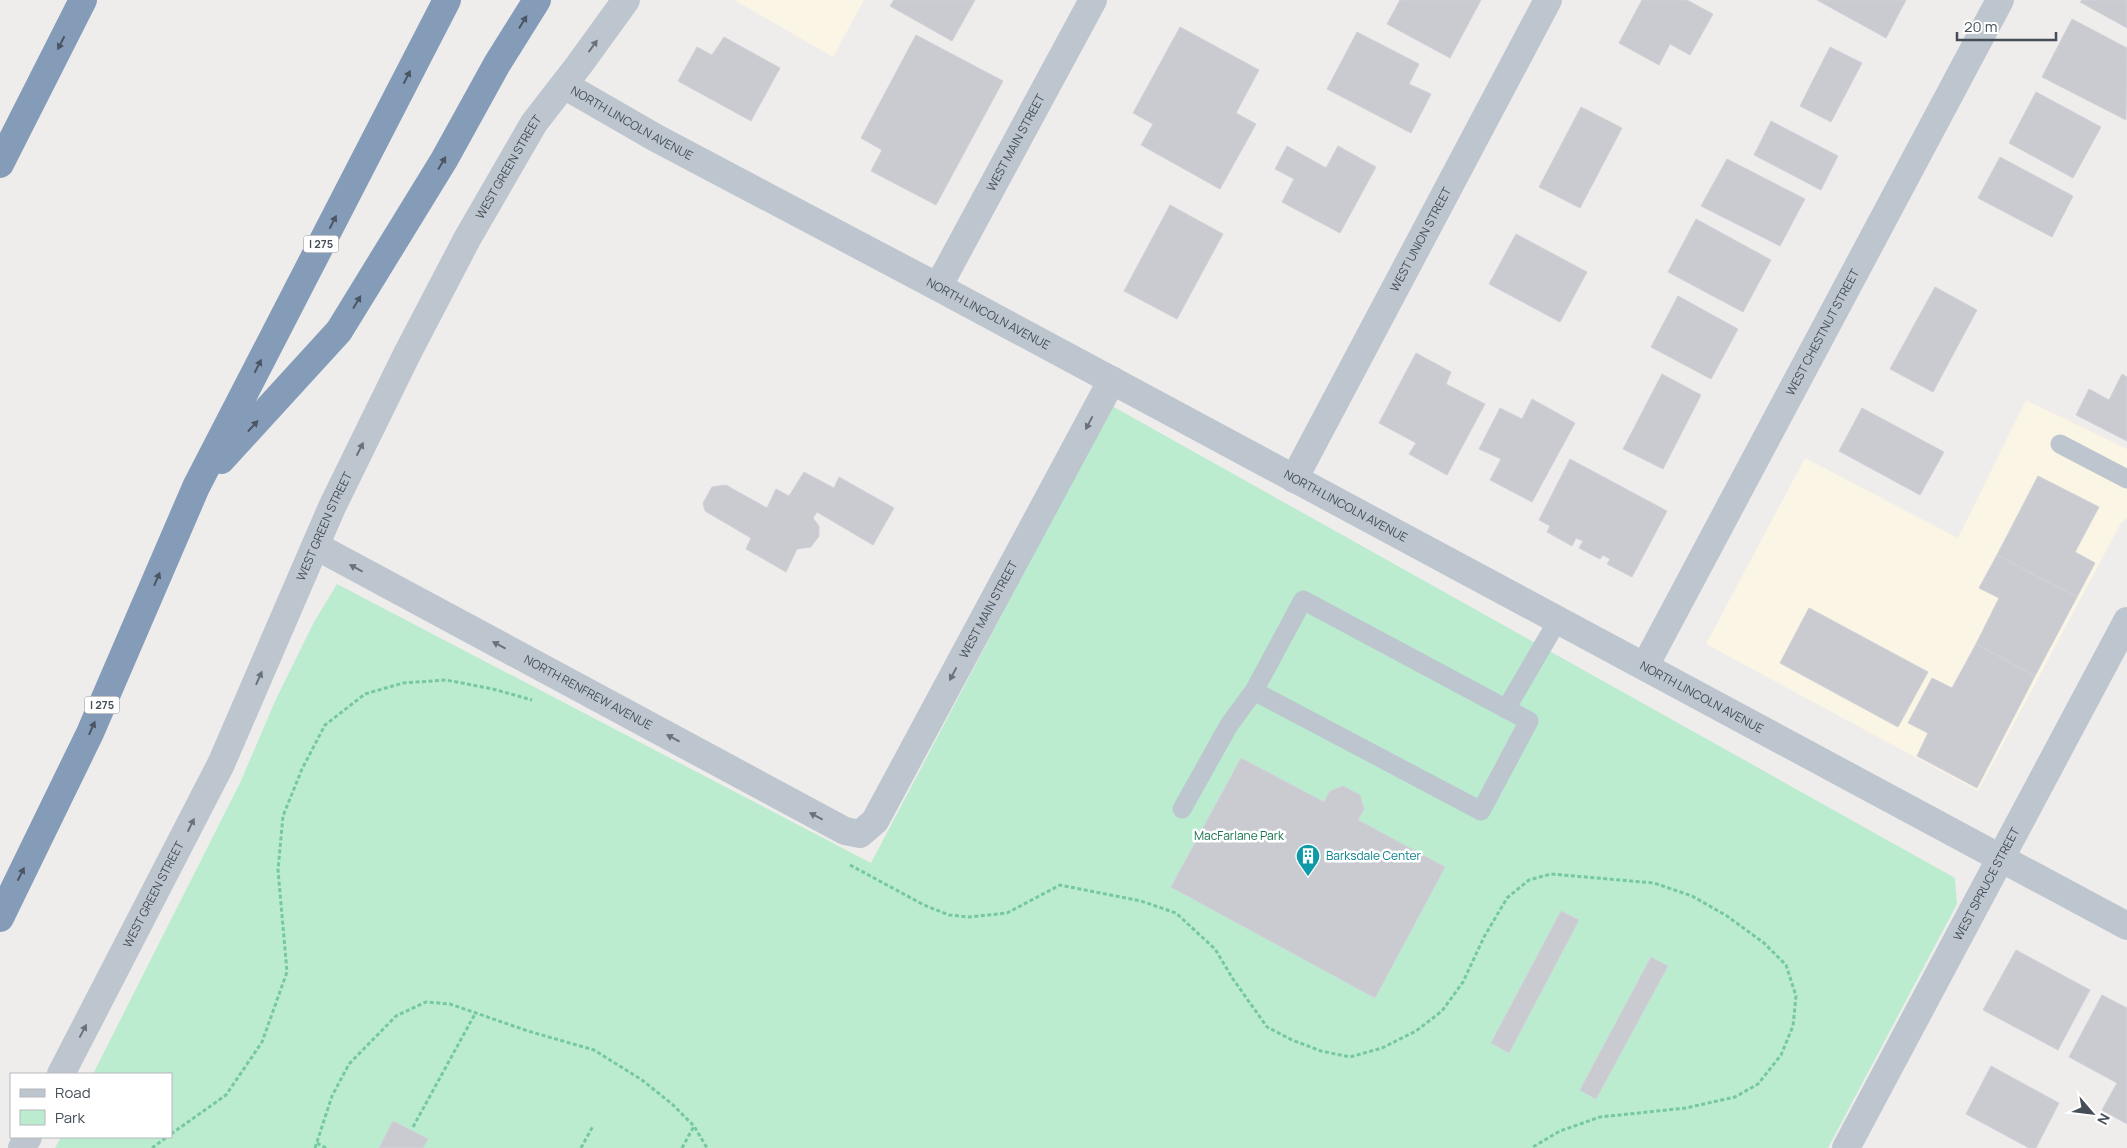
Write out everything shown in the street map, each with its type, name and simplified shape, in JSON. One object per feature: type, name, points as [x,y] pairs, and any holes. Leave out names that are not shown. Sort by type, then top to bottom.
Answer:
[{"type":"highway","points":[[0,164],[83,0]]},
{"type":"highway","name":"I 275","points":[[0,918],[90,733],[196,487],[446,0]]},
{"type":"highway","points":[[196,487],[339,331],[444,160],[496,64],[537,0]]},
{"type":"street","name":"WEST GREEN STREET","points":[[62,1073],[221,764],[353,462],[467,239],[534,123],[626,0]]},
{"type":"street","name":"WEST MAIN STREET","points":[[938,287],[1093,0]]},
{"type":"street","name":"WEST UNION STREET","points":[[1294,479],[1548,0]]},
{"type":"street","name":"WEST CHESTNUT STREET","points":[[1645,666],[2000,0]]},
{"type":"street","name":"NORTH LINCOLN AVENUE","points":[[564,85],[656,138],[1112,380],[2127,926]]},
{"type":"street","name":"WEST MAIN STREET","points":[[860,834],[874,820],[1112,380]]},
{"type":"street","name":"NORTH RENFREW AVENUE","points":[[316,546],[845,831],[860,834]]},
{"type":"street","name":"WEST SPRUCE STREET","points":[[1846,1148],[2002,860],[2127,621]]},
{"type":"lane","points":[[2060,444],[2127,479]]},
{"type":"lane","points":[[1182,808],[1229,725],[1254,690],[1303,600],[1529,721],[1481,811],[1254,690]]},
{"type":"lane","points":[[1506,709],[1558,620]]},
{"type":"path","points":[[172,1133],[226,1095],[262,1042],[287,972],[278,870],[283,816],[302,769],[325,725],[364,694],[403,683],[446,680],[522,696],[540,703]]},
{"type":"path","points":[[846,863],[924,905],[949,915],[969,917],[1007,913],[1060,886],[1141,901],[1176,913],[1215,949],[1233,979],[1267,1026],[1292,1040],[1321,1051],[1350,1057],[1391,1044],[1416,1031],[1442,1011],[1463,982],[1484,937],[1508,898],[1529,880],[1551,874],[1654,883],[1692,896],[1727,916],[1764,943],[1786,965],[1796,996],[1793,1026],[1781,1055],[1758,1084],[1735,1097],[1686,1108],[1600,1117],[1560,1131],[1531,1148]]},
{"type":"path","points":[[315,1148],[332,1096],[349,1064],[396,1016],[426,1002],[450,1004],[528,1031],[594,1050],[642,1080],[672,1104],[694,1126],[707,1148]]},
{"type":"path","points":[[413,1127],[476,1012]]},
{"type":"path","points":[[581,1148],[593,1126]]},
{"type":"path","points":[[682,1148],[694,1126]]},
{"type":"path","points":[[152,1148],[166,1138]]},
{"type":"path","points":[[317,1143],[326,1148]]},
{"type":"shaded area","points":[[734,0],[864,0],[833,57]]},
{"type":"shaded area","points":[[2026,400],[2127,449],[2127,518],[2121,523],[1978,791],[1706,644],[1805,458],[1958,538]]},
{"type":"green space","name":"MacFarlane Park","points":[[1112,406],[1955,878],[1957,904],[1828,1148],[55,1148],[60,1138],[172,1138],[172,1073],[94,1073],[240,783],[276,699],[314,622],[337,584],[871,863]]},
{"type":"building","points":[[894,0],[975,0],[952,41],[890,6]]},
{"type":"building","points":[[1400,0],[1481,0],[1450,58],[1387,24]]},
{"type":"building","points":[[1642,0],[1687,0],[1713,14],[1690,55],[1670,44],[1659,65],[1619,43]]},
{"type":"building","points":[[1817,0],[1906,0],[1886,38]]},
{"type":"building","points":[[2082,0],[2127,0],[2127,28],[2080,2]]},
{"type":"building","points":[[2072,19],[2127,48],[2126,120],[2042,77]]},
{"type":"building","points":[[1180,27],[1259,70],[1236,113],[1256,124],[1220,189],[1141,145],[1153,124],[1133,113]]},
{"type":"building","points":[[1357,32],[1419,64],[1409,84],[1431,94],[1411,133],[1327,89]]},
{"type":"building","points":[[916,35],[1003,81],[936,205],[871,171],[882,150],[861,138]]},
{"type":"building","points":[[724,37],[780,68],[751,121],[678,81],[697,47],[712,55]]},
{"type":"building","points":[[1830,47],[1862,63],[1831,122],[1800,106]]},
{"type":"building","points":[[2036,92],[2101,127],[2073,178],[2009,143]]},
{"type":"building","points":[[1581,107],[1622,128],[1580,208],[1539,187]]},
{"type":"building","points":[[1771,121],[1838,156],[1821,190],[1754,155]]},
{"type":"building","points":[[1287,146],[1326,168],[1338,146],[1376,167],[1340,233],[1282,202],[1294,179],[1275,169]]},
{"type":"building","points":[[2000,157],[2073,196],[2052,237],[1978,198]]},
{"type":"building","points":[[1727,159],[1805,199],[1780,246],[1701,206]]},
{"type":"building","points":[[1170,205],[1223,234],[1177,319],[1124,291]]},
{"type":"building","points":[[1696,219],[1771,260],[1743,312],[1668,272]]},
{"type":"building","points":[[1516,234],[1587,272],[1560,322],[1489,284]]},
{"type":"building","points":[[1935,287],[1977,310],[1933,392],[1890,369]]},
{"type":"building","points":[[1678,296],[1738,329],[1711,379],[1651,347]]},
{"type":"building","points":[[1416,353],[1451,372],[1446,384],[1485,404],[1447,475],[1409,454],[1416,443],[1379,423]]},
{"type":"building","points":[[1662,374],[1701,395],[1663,469],[1623,449]]},
{"type":"building","points":[[2122,374],[2127,377],[2127,441],[2076,415],[2089,389],[2109,400]]},
{"type":"building","points":[[1532,399],[1575,423],[1532,502],[1490,480],[1501,459],[1479,449],[1500,408],[1522,419]]},
{"type":"building","points":[[1862,408],[1944,452],[1920,495],[1839,451]]},
{"type":"building","points":[[1570,459],[1667,511],[1632,577],[1607,564],[1610,559],[1603,555],[1600,559],[1579,548],[1583,541],[1576,538],[1572,546],[1547,532],[1550,526],[1539,520]]},
{"type":"building","points":[[804,472],[834,488],[839,477],[894,508],[873,545],[817,512],[813,518],[819,526],[819,536],[811,547],[797,549],[786,572],[746,549],[751,538],[705,511],[703,503],[712,487],[726,485],[767,508],[776,489],[789,496]]},
{"type":"building","points":[[2038,476],[2099,507],[2075,552],[2095,563],[2077,597],[1997,555]]},
{"type":"building","points":[[1997,555],[2077,597],[2035,676],[1976,644],[1999,598],[1979,588]]},
{"type":"building","points":[[1809,608],[1928,672],[1898,727],[1780,663]]},
{"type":"building","points":[[1976,644],[2035,676],[1977,788],[1917,756],[1928,733],[1908,723],[1932,678],[1952,688]]},
{"type":"building","name":"Barksdale Center","points":[[1241,758],[1324,802],[1330,791],[1343,786],[1360,795],[1364,809],[1358,820],[1445,867],[1375,998],[1171,887]]},
{"type":"building","points":[[1561,911],[1579,920],[1509,1053],[1491,1043]]},
{"type":"building","points":[[2016,950],[2090,990],[2058,1050],[1983,1010]]},
{"type":"building","points":[[1651,957],[1668,966],[1596,1099],[1580,1090]]},
{"type":"building","points":[[2102,995],[2127,1008],[2127,1124],[2102,1110],[2117,1083],[2069,1057]]},
{"type":"building","points":[[1991,1066],[2059,1103],[2036,1148],[2029,1148],[1966,1114]]},
{"type":"building","points":[[393,1121],[428,1139],[423,1148],[379,1148]]},
{"type":"place","name":"Barksdale Center","points":[[1308,877]]}]
